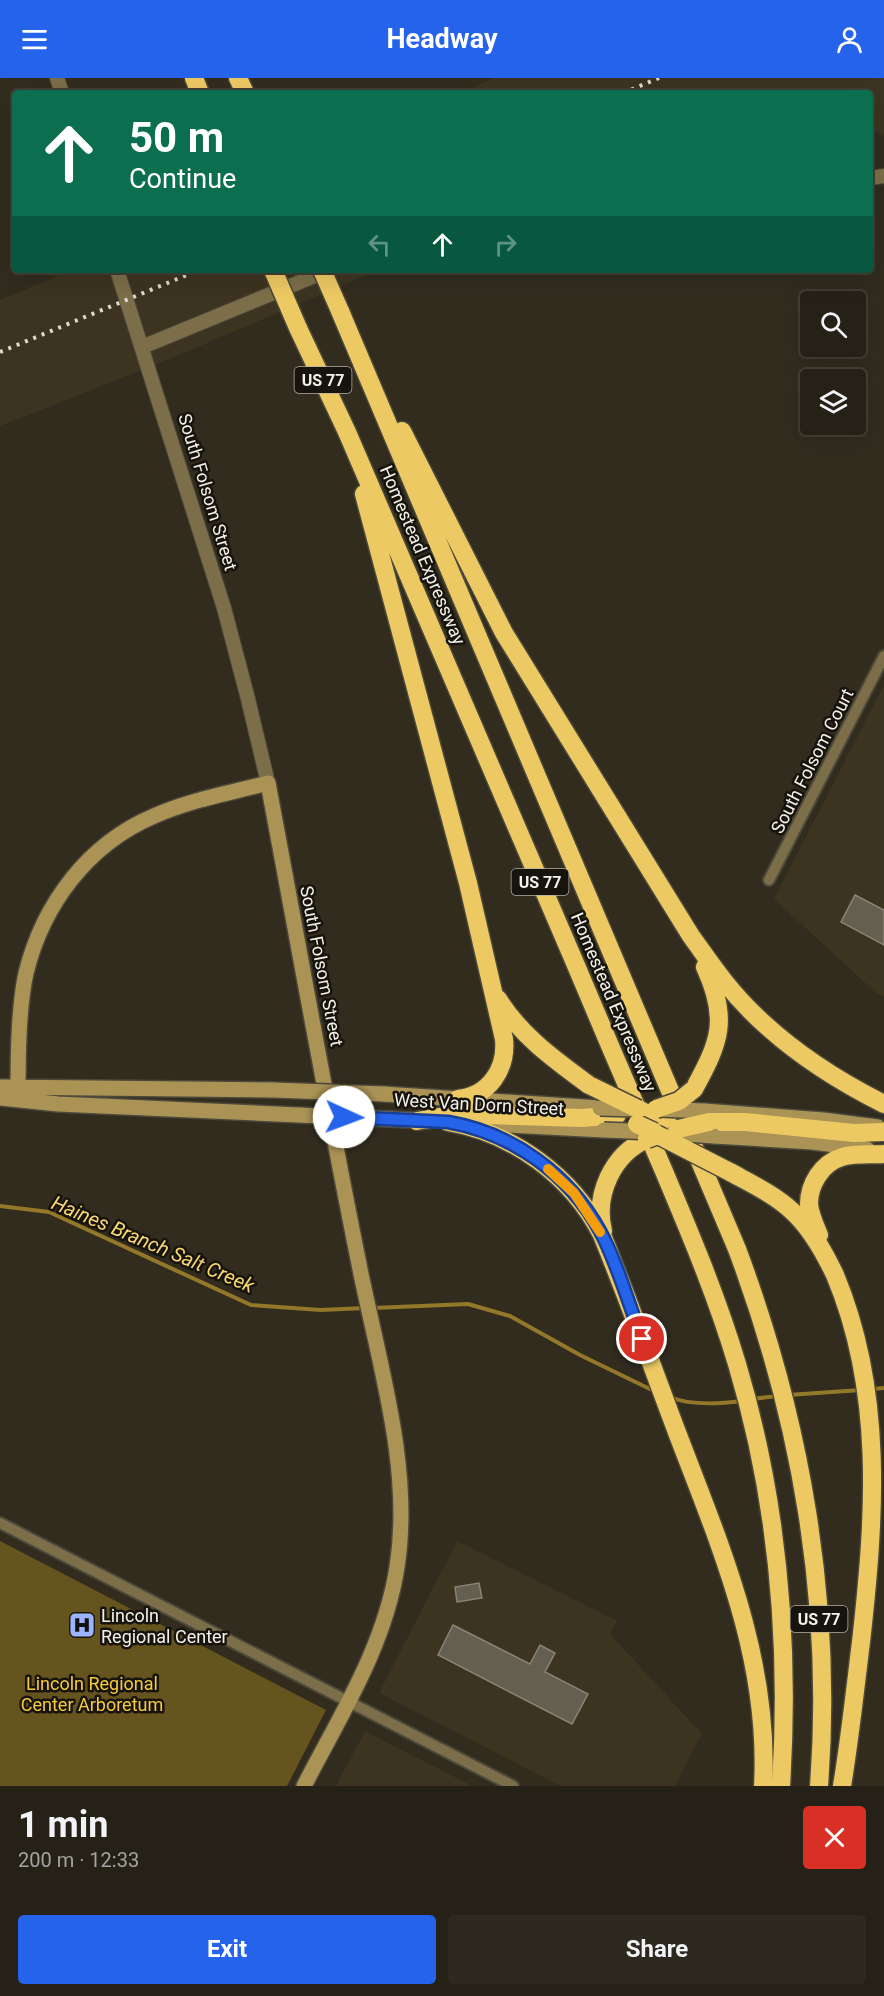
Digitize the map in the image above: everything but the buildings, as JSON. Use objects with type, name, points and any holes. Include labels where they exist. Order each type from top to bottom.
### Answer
[{"type":"highway","name":"Homestead Expressway","points":[[274,273],[347,432],[705,1268],[728,1335],[750,1411],[775,1547],[782,1615],[785,1680],[782,1786]]},
{"type":"highway","name":"Homestead Expressway","points":[[323,273],[737,1249],[771,1345],[798,1454],[815,1566],[822,1701],[819,1786]]},
{"type":"highway","points":[[340,310],[504,633],[691,936],[724,982],[771,1030],[827,1072],[884,1104]]},
{"type":"highway","points":[[347,432],[468,883],[504,1039],[501,1068],[487,1087],[477,1094],[458,1099]]},
{"type":"highway","points":[[417,1120],[456,1114],[617,1115],[679,1101],[694,1089],[713,1055],[719,1033],[717,999],[691,936]]},
{"type":"highway","points":[[490,980],[499,1001],[538,1047],[589,1085],[646,1110],[668,1133]]},
{"type":"highway","points":[[617,1115],[668,1133],[791,1210],[816,1240],[833,1270]]},
{"type":"highway","points":[[448,1122],[482,1131],[513,1145],[539,1161],[574,1193],[599,1230],[734,1584],[752,1656],[762,1716],[763,1786]]},
{"type":"highway","points":[[609,1252],[600,1212],[608,1179],[618,1161],[640,1142],[709,1123],[745,1122],[854,1133],[884,1130]]},
{"type":"highway","points":[[842,1786],[869,1567],[876,1474],[863,1361],[847,1303],[812,1218],[809,1205],[814,1180],[822,1170],[842,1157],[884,1153]]},
{"type":"main road","points":[[18,1094],[22,1000],[26,975],[44,922],[69,882],[105,845],[153,816],[177,807],[268,783]]},
{"type":"main road","name":"South Folsom Street","points":[[268,783],[358,1260],[399,1461],[402,1499],[397,1567],[387,1612],[368,1663],[304,1786]]},
{"type":"main road","name":"West Van Dorn Street","points":[[0,1087],[58,1104],[448,1122],[599,1116],[646,1110],[812,1142],[884,1153]]},
{"type":"main road","name":"West Van Dorn Street","points":[[0,1098],[18,1094],[273,1090],[384,1094],[458,1099],[599,1116],[668,1133]]},
{"type":"street","name":"South Folsom Street","points":[[118,273],[224,608],[268,783]]},
{"type":"street","points":[[142,347],[322,273]]},
{"type":"street","name":"South Folsom Court","points":[[769,880],[884,656]]},
{"type":"street","points":[[0,1523],[513,1786]]},
{"type":"shaded area","points":[[495,78],[884,78],[884,136],[873,130],[873,90],[466,90]]},
{"type":"shaded area","points":[[65,273],[372,273],[162,362],[0,426],[0,300]]},
{"type":"shaded area","points":[[884,685],[884,997],[875,992],[774,899]]},
{"type":"shaded area","points":[[457,1541],[617,1621],[610,1634],[702,1734],[675,1786],[561,1786],[379,1693]]},
{"type":"shaded area","points":[[365,1731],[472,1786],[336,1786]]},
{"type":"green space","name":"Lincoln Regional Center Arboretum","points":[[0,1541],[326,1710],[287,1786],[0,1786]]},
{"type":"waterway","name":"Haines Branch Salt Creek","points":[[0,1206],[49,1212],[251,1305],[321,1310],[365,1308]]},
{"type":"waterway","name":"Haines Branch Salt Creek","points":[[373,1308],[468,1304],[510,1316],[580,1355],[654,1391]]},
{"type":"waterway","name":"Haines Branch Salt Creek","points":[[872,1389],[884,1388]]},
{"type":"waterway","name":"Haines Branch Salt Creek","points":[[788,1395],[861,1390]]},
{"type":"waterway","name":"Haines Branch Salt Creek","points":[[752,1399],[778,1396]]},
{"type":"waterway","name":"Haines Branch Salt Creek","points":[[670,1397],[696,1403],[742,1401]]},
{"type":"railway","points":[[630,90],[659,78]]},
{"type":"railway","points":[[0,352],[192,273]]},
{"type":"slow traffic","points":[[548,1169],[574,1193],[600,1232]]},
{"type":"place","name":"Lincoln Regional Center","points":[[82,1625]]},
{"type":"route","points":[[344,1117],[448,1122],[464,1125],[513,1145],[539,1161],[574,1193],[590,1214],[609,1252],[642,1339]]}]
